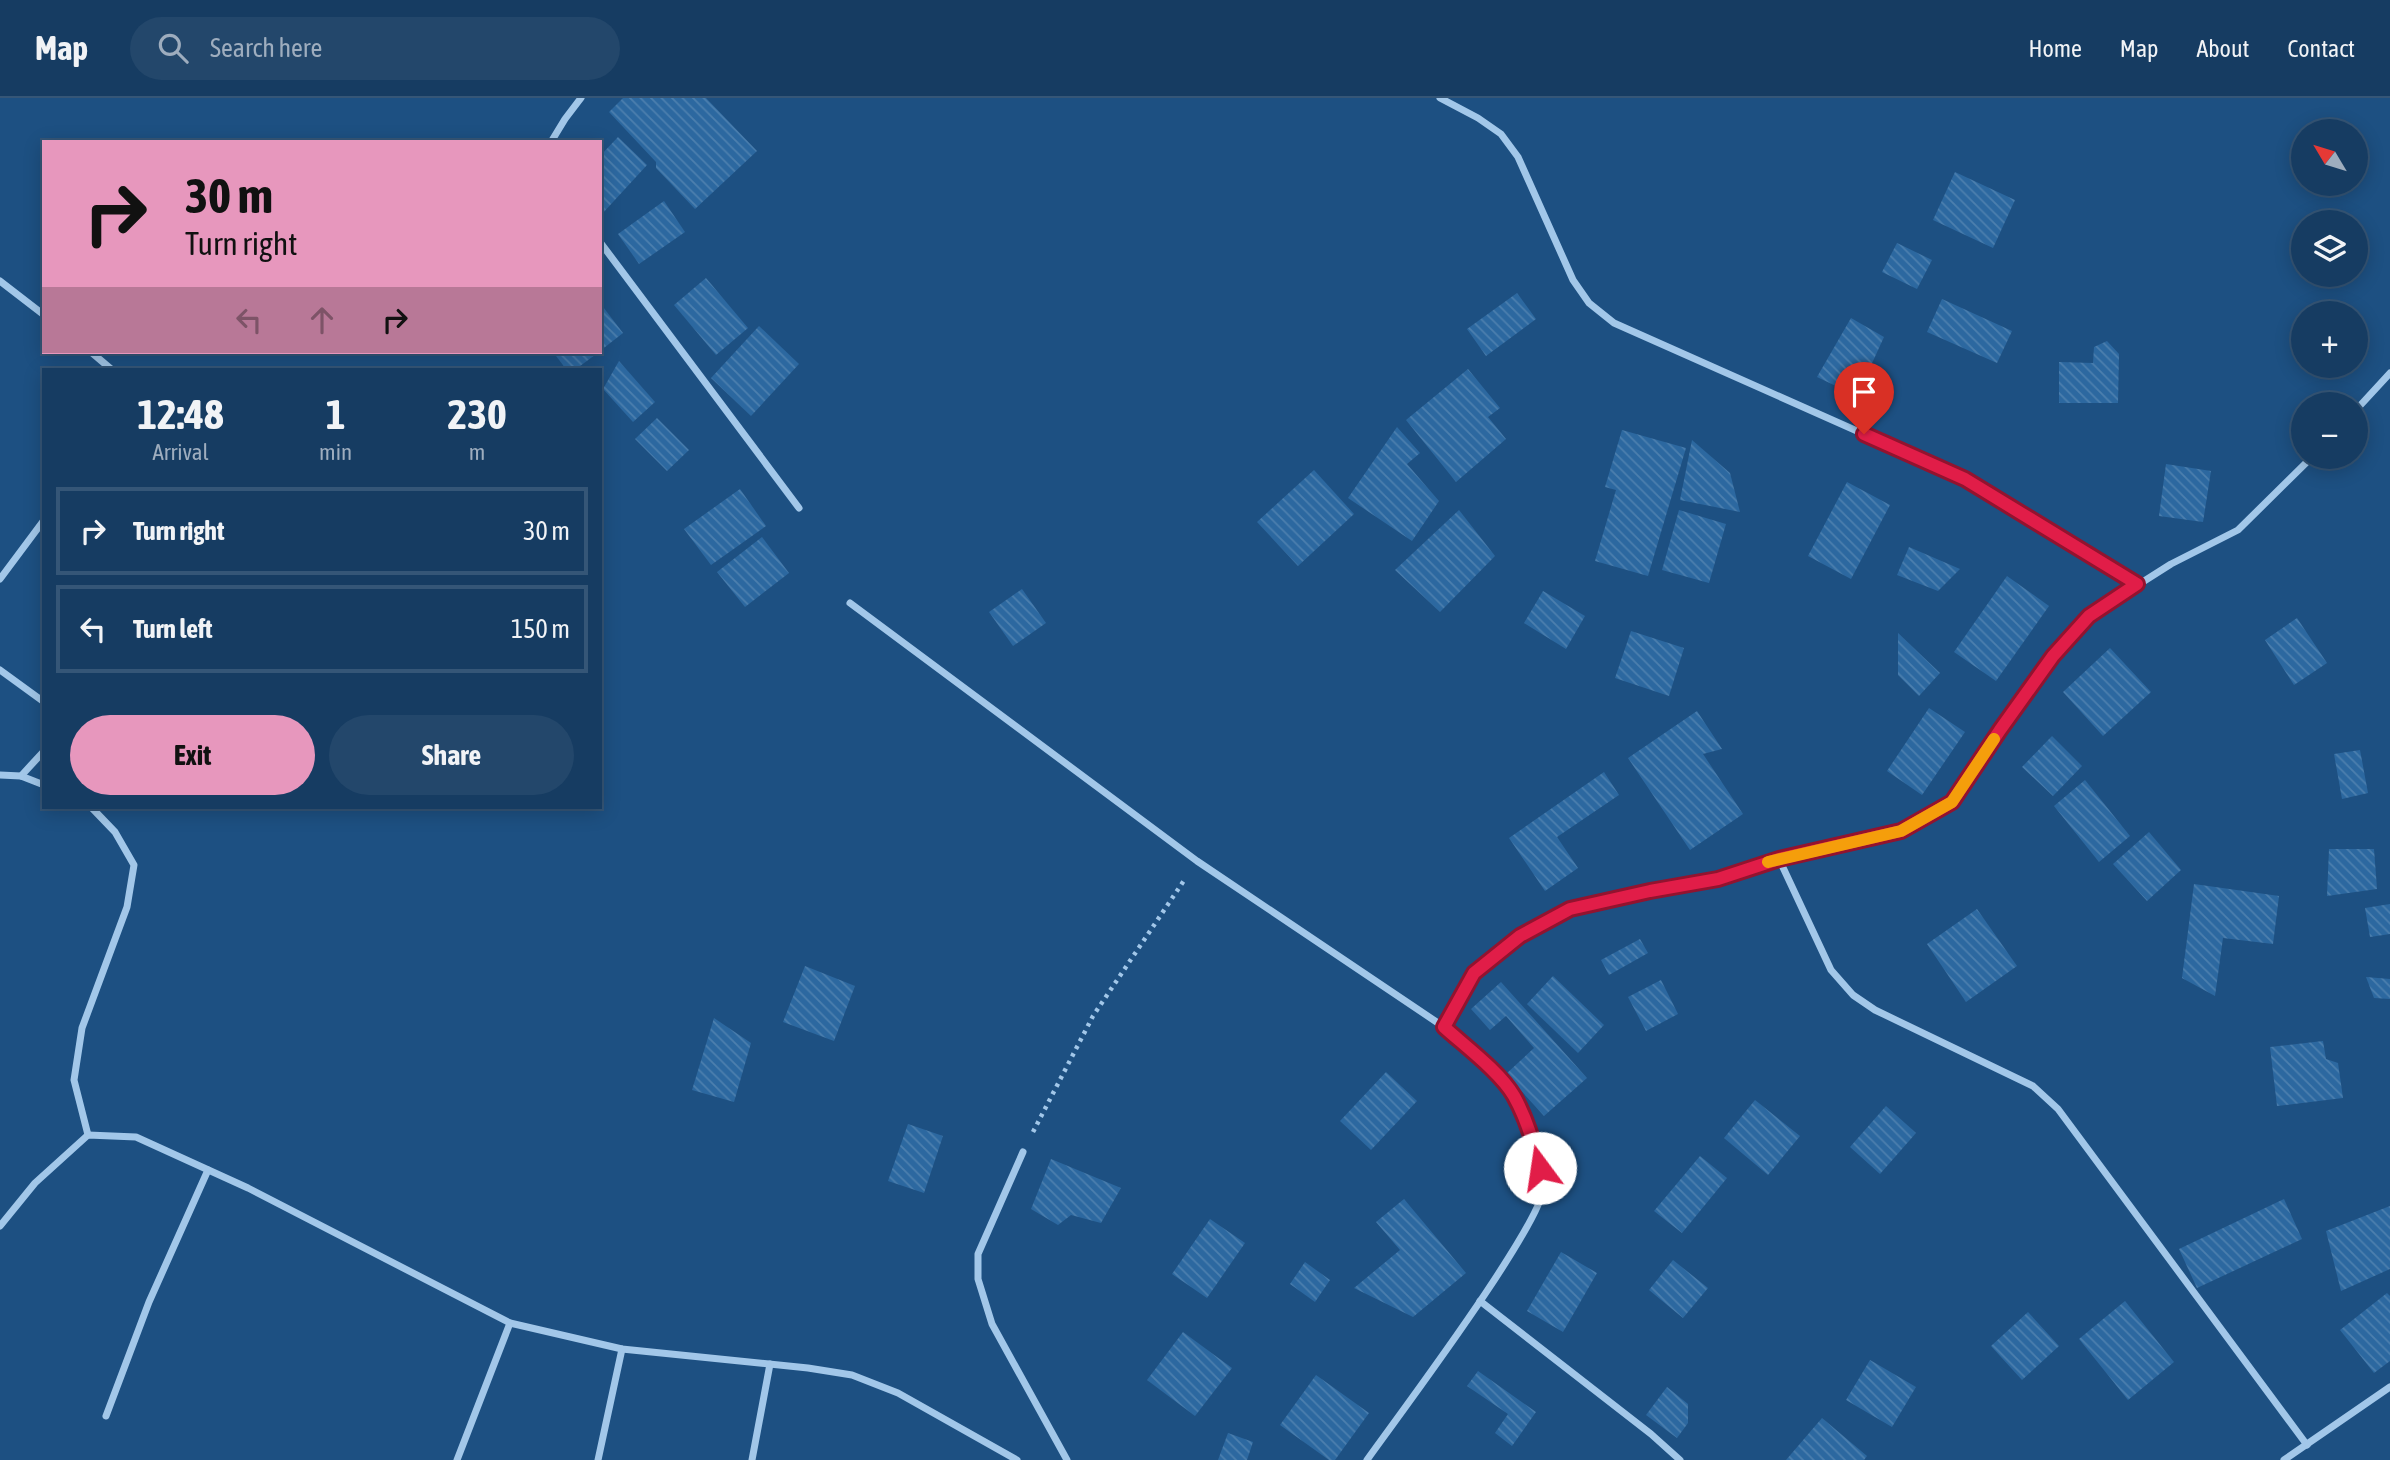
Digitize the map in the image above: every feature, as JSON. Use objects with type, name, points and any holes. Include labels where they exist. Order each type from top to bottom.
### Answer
[{"type":"street","points":[[552,140],[581,98]]},
{"type":"street","points":[[1440,98],[1501,134],[1518,157],[1573,280],[1589,303],[1614,323],[1965,479],[2137,584]]},
{"type":"street","points":[[602,245],[799,508]]},
{"type":"street","points":[[0,281],[42,313]]},
{"type":"street","points":[[93,354],[110,368]]},
{"type":"street","points":[[2368,397],[2390,373]]},
{"type":"street","points":[[1444,1027],[1474,973],[1520,936],[1570,909],[1718,879],[1779,859],[1901,831],[1952,802],[2053,656],[2089,616],[2171,564],[2238,530],[2300,469]]},
{"type":"street","points":[[0,579],[42,523]]},
{"type":"street","points":[[850,603],[1197,861],[1444,1027],[1480,1059],[1513,1094],[1531,1132],[1544,1186],[1524,1234],[1367,1460]]},
{"type":"street","points":[[0,670],[42,701]]},
{"type":"street","points":[[21,776],[42,753]]},
{"type":"street","points":[[0,775],[21,776],[42,784]]},
{"type":"street","points":[[89,1135],[74,1080],[82,1028],[127,907],[134,865],[115,832],[93,809]]},
{"type":"street","points":[[1779,859],[1832,970],[1853,995],[1875,1010],[2033,1086],[2059,1110],[2306,1445]]},
{"type":"street","points":[[0,1226],[35,1183],[89,1135],[136,1137],[248,1188],[510,1323],[622,1349],[770,1363],[852,1375],[898,1393],[1017,1460]]},
{"type":"street","points":[[1023,1152],[978,1254],[978,1279],[992,1324],[1067,1460]]},
{"type":"street","points":[[106,1416],[149,1302],[208,1170]]},
{"type":"street","points":[[1480,1301],[1651,1434],[1680,1460]]},
{"type":"street","points":[[457,1460],[510,1323]]},
{"type":"street","points":[[598,1460],[622,1349]]},
{"type":"street","points":[[752,1460],[770,1363]]},
{"type":"street","points":[[2284,1460],[2390,1387]]},
{"type":"path","points":[[1023,1152],[1093,1016],[1197,861]]},
{"type":"building","points":[[623,98],[706,98],[757,151],[695,209],[609,112]]},
{"type":"building","points":[[618,137],[647,165],[602,214],[602,154]]},
{"type":"building","points":[[1955,172],[2015,200],[1993,248],[1933,220]]},
{"type":"building","points":[[664,201],[685,232],[639,264],[618,234]]},
{"type":"building","points":[[1897,243],[1932,260],[1917,289],[1882,272]]},
{"type":"building","points":[[706,278],[748,328],[716,355],[674,305]]},
{"type":"building","points":[[1517,293],[1536,319],[1486,356],[1467,329]]},
{"type":"building","points":[[1942,299],[2012,331],[1997,363],[1927,332]]},
{"type":"building","points":[[602,306],[623,333],[602,349]]},
{"type":"building","points":[[1851,318],[1884,337],[1857,396],[1817,377]]},
{"type":"building","points":[[759,326],[799,364],[751,416],[711,378]]},
{"type":"building","points":[[2107,341],[2119,354],[2118,403],[2059,403],[2059,362],[2093,363],[2094,347]]},
{"type":"building","points":[[555,354],[596,354],[577,368],[565,368]]},
{"type":"building","points":[[619,361],[655,402],[633,422],[603,389]]},
{"type":"building","points":[[1468,369],[1500,408],[1488,417],[1506,439],[1456,482],[1406,420]]},
{"type":"building","points":[[657,418],[689,450],[667,471],[635,439]]},
{"type":"building","points":[[1397,427],[1420,453],[1407,464],[1439,501],[1412,541],[1348,498]]},
{"type":"building","points":[[1622,430],[1686,448],[1648,576],[1595,561],[1616,490],[1605,487]]},
{"type":"building","points":[[1692,440],[1730,473],[1740,512],[1680,500]]},
{"type":"building","points":[[2166,464],[2211,471],[2203,522],[2159,516]]},
{"type":"building","points":[[1314,470],[1354,514],[1298,566],[1257,522]]},
{"type":"building","points":[[1847,482],[1890,505],[1851,579],[1808,556]]},
{"type":"building","points":[[740,489],[766,526],[711,565],[684,529]]},
{"type":"building","points":[[1459,510],[1495,556],[1440,612],[1395,570]]},
{"type":"building","points":[[1679,510],[1726,524],[1709,583],[1662,570]]},
{"type":"building","points":[[762,537],[789,573],[745,607],[717,572]]},
{"type":"building","points":[[1909,547],[1960,569],[1938,591],[1897,575]]},
{"type":"building","points":[[2007,576],[2049,606],[1996,681],[1954,652]]},
{"type":"building","points":[[1022,589],[1046,623],[1013,646],[989,612]]},
{"type":"building","points":[[1543,591],[1585,616],[1566,649],[1524,623]]},
{"type":"building","points":[[2297,618],[2327,663],[2294,685],[2265,640]]},
{"type":"building","points":[[1631,631],[1684,648],[1669,696],[1615,678]]},
{"type":"building","points":[[1898,633],[1940,673],[1919,696],[1898,675]]},
{"type":"building","points":[[2110,648],[2151,692],[2103,736],[2063,692]]},
{"type":"building","points":[[1929,708],[1965,732],[1922,795],[1887,771]]},
{"type":"building","points":[[1697,711],[1722,749],[1703,754],[1743,814],[1690,850],[1628,758]]},
{"type":"building","points":[[2052,736],[2082,766],[2053,796],[2022,767]]},
{"type":"building","points":[[2360,750],[2368,793],[2342,799],[2334,754]]},
{"type":"building","points":[[1604,772],[1619,795],[1557,837],[1578,868],[1545,891],[1509,838]]},
{"type":"building","points":[[2085,780],[2130,836],[2099,862],[2054,806]]},
{"type":"building","points":[[2149,832],[2181,870],[2147,901],[2113,864]]},
{"type":"building","points":[[2329,849],[2374,849],[2377,889],[2327,896]]},
{"type":"building","points":[[2194,884],[2279,896],[2273,944],[2223,938],[2215,996],[2182,978]]},
{"type":"building","points":[[2390,904],[2390,934],[2370,937],[2365,908]]},
{"type":"building","points":[[1977,909],[2017,966],[1966,1002],[1927,944]]},
{"type":"building","points":[[1640,939],[1648,953],[1609,975],[1601,960]]},
{"type":"building","points":[[805,966],[855,986],[834,1041],[783,1022]]},
{"type":"building","points":[[1553,976],[1604,1025],[1578,1053],[1527,1004]]},
{"type":"building","points":[[2366,977],[2390,979],[2390,999],[2374,998]]},
{"type":"building","points":[[1661,980],[1678,1014],[1646,1031],[1628,997]]},
{"type":"building","points":[[1501,982],[1587,1078],[1544,1116],[1506,1074],[1534,1048],[1506,1016],[1490,1030],[1471,1009]]},
{"type":"building","points":[[714,1018],[751,1043],[734,1102],[692,1090]]},
{"type":"building","points":[[2323,1041],[2326,1059],[2338,1063],[2343,1098],[2277,1106],[2270,1047]]},
{"type":"building","points":[[1386,1072],[1417,1101],[1371,1150],[1340,1121]]},
{"type":"building","points":[[1755,1100],[1800,1136],[1768,1175],[1724,1138]]},
{"type":"building","points":[[1886,1106],[1916,1133],[1880,1174],[1850,1147]]},
{"type":"building","points":[[908,1124],[943,1136],[924,1193],[888,1181]]},
{"type":"building","points":[[1700,1156],[1727,1178],[1682,1233],[1654,1211]]},
{"type":"building","points":[[1051,1159],[1121,1188],[1101,1223],[1071,1215],[1058,1225],[1031,1209]]},
{"type":"building","points":[[1404,1199],[1466,1273],[1413,1317],[1354,1288],[1400,1250],[1376,1222]]},
{"type":"building","points":[[2284,1199],[2302,1239],[2197,1288],[2179,1249]]},
{"type":"building","points":[[2390,1206],[2390,1269],[2341,1291],[2326,1231]]},
{"type":"building","points":[[1210,1219],[1245,1243],[1207,1298],[1172,1274]]},
{"type":"building","points":[[1561,1252],[1597,1273],[1563,1332],[1527,1311]]},
{"type":"building","points":[[1673,1260],[1708,1288],[1683,1318],[1649,1290]]},
{"type":"building","points":[[1305,1262],[1330,1280],[1315,1302],[1290,1284]]},
{"type":"building","points":[[2387,1293],[2390,1296],[2390,1361],[2374,1373],[2340,1330]]},
{"type":"building","points":[[2125,1301],[2174,1362],[2128,1400],[2079,1339]]},
{"type":"building","points":[[2028,1312],[2059,1346],[2022,1380],[1991,1346]]},
{"type":"building","points":[[1183,1332],[1232,1368],[1195,1416],[1147,1380]]},
{"type":"building","points":[[1870,1360],[1916,1387],[1892,1427],[1846,1400]]},
{"type":"building","points":[[1478,1371],[1536,1412],[1512,1446],[1495,1433],[1508,1414],[1467,1386]]},
{"type":"building","points":[[1316,1375],[1369,1413],[1335,1460],[1329,1460],[1280,1425]]},
{"type":"building","points":[[1667,1387],[1688,1404],[1688,1423],[1677,1438],[1646,1415]]},
{"type":"building","points":[[1822,1418],[1867,1456],[1864,1460],[1786,1460]]},
{"type":"building","points":[[1228,1433],[1253,1442],[1247,1460],[1218,1460]]},
{"type":"slow traffic","points":[[1768,862],[1901,831],[1952,802],[1994,739]]},
{"type":"route","points":[[1540,1168],[1531,1132],[1513,1094],[1480,1059],[1444,1027],[1474,973],[1520,936],[1570,909],[1718,879],[1779,859],[1901,831],[1952,802],[2053,656],[2089,616],[2137,584],[1965,479],[1864,434]]}]
